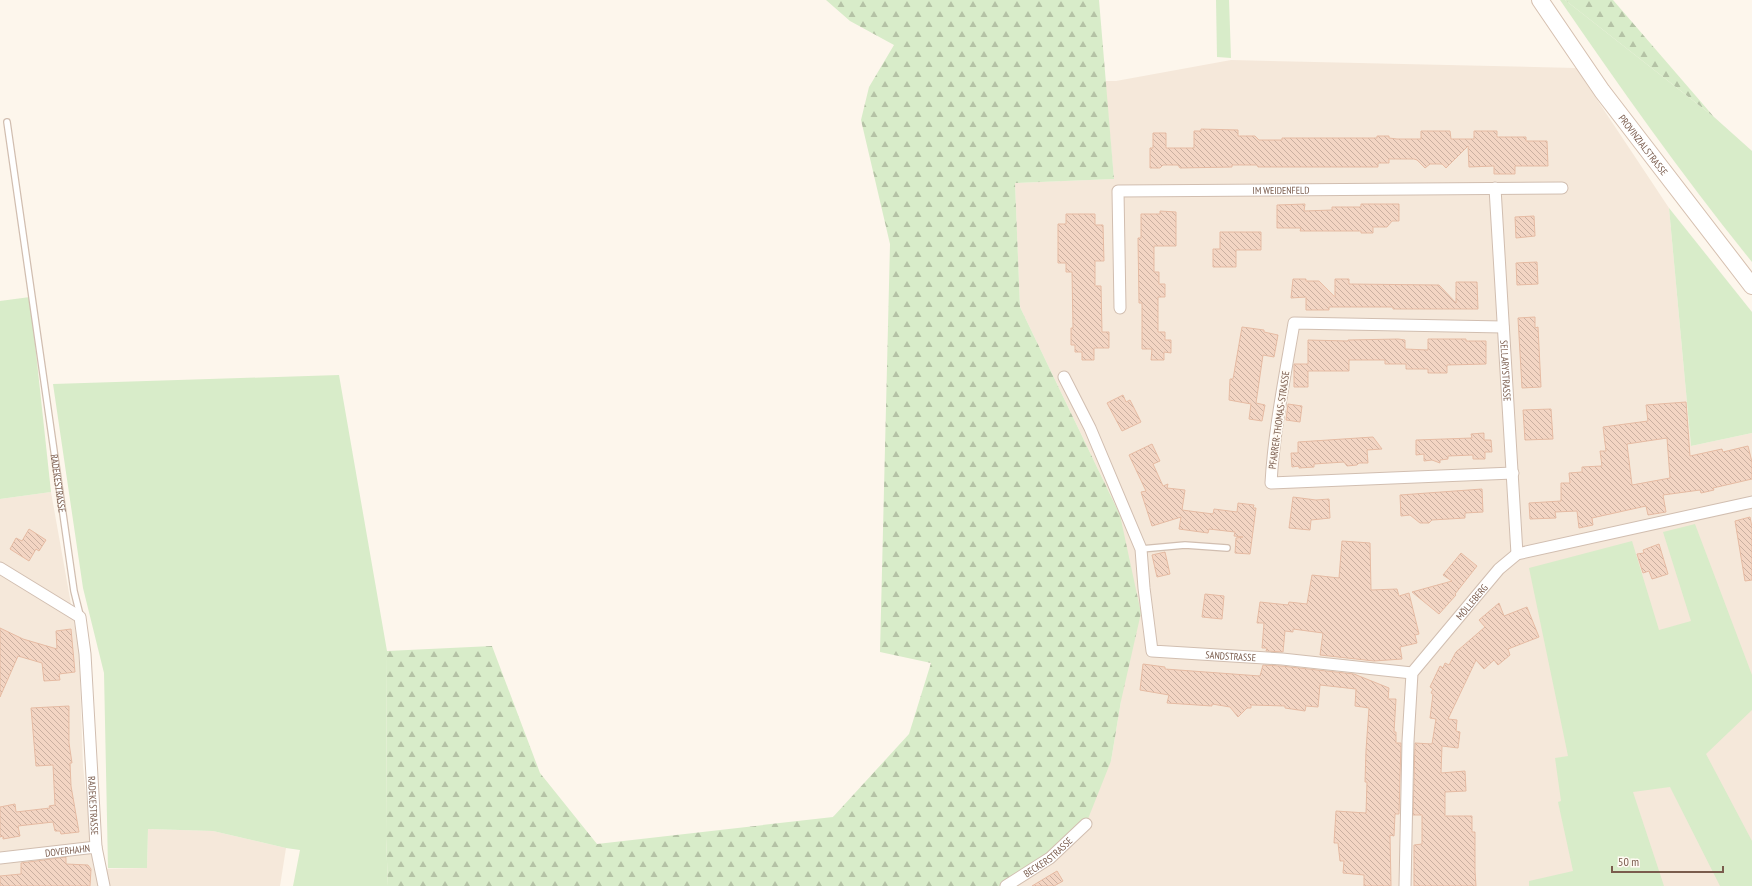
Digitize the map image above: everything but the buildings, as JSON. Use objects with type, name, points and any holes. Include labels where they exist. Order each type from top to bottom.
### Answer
[{"type":"main road","name":"PROVINZIALSTRASSE","points":[[1540,0],[1602,91],[1752,286]]},
{"type":"street","name":"SELLARYSTRASSE","points":[[1495,188],[1517,554]]},
{"type":"street","name":"IM WEIDENFELD","points":[[1120,308],[1118,191],[1562,188]]},
{"type":"street","name":"PFARRER-THOMAS-STRASSE","points":[[1503,327],[1294,323],[1272,467],[1271,483],[1513,472]]},
{"type":"street","name":"SANDSTRASSE","points":[[1064,377],[1090,428],[1141,549],[1152,651],[1282,659],[1412,673]]},
{"type":"street","name":"MÖLLEBERG","points":[[1412,673],[1499,569],[1517,554],[1752,502]]},
{"type":"street","points":[[0,568],[80,617]]},
{"type":"street","name":"RADEKESTRASSE","points":[[80,617],[85,654],[96,847]]},
{"type":"street","points":[[1405,886],[1408,741],[1412,673]]},
{"type":"street","name":"BECKERSTRASSE","points":[[1006,886],[1050,858],[1086,824]]},
{"type":"street","name":"DOVERHAHN","points":[[0,858],[96,847],[104,886]]},
{"type":"lane","name":"RADEKESTRASSE","points":[[7,122],[74,591],[80,617]]},
{"type":"lane","points":[[1141,549],[1185,545],[1227,548]]},
{"type":"shaded area","points":[[1231,60],[1576,68],[1669,208],[1691,446],[1752,433],[1752,886],[1006,886],[1111,761],[1121,701],[1120,515],[1020,307],[1015,183],[1114,179],[1105,81],[1116,81]]},
{"type":"shaded area","points":[[51,492],[79,649],[83,766],[94,869],[147,868],[148,829],[213,831],[286,848],[280,886],[0,886],[0,499]]},
{"type":"green space","points":[[826,0],[1099,0],[1114,179],[1015,183],[1020,307],[1120,515],[1141,613],[1121,701],[1111,761],[1086,824],[1006,886],[388,886],[386,837],[387,651],[492,646],[540,773],[597,844],[833,817],[909,734],[931,663],[880,652],[890,244],[861,120],[869,87],[894,45],[850,21]]},
{"type":"green space","points":[[1216,0],[1229,0],[1231,58],[1217,57]]},
{"type":"green space","points":[[1560,0],[1565,0],[1714,117],[1752,151],[1752,262],[1653,133]]},
{"type":"green space","points":[[1565,0],[1613,0],[1714,117]]},
{"type":"green space","points":[[1669,208],[1752,312],[1752,433],[1691,446]]},
{"type":"green space","points":[[30,297],[51,492],[0,499],[0,301]]},
{"type":"green space","points":[[339,375],[387,651],[386,837],[388,886],[293,886],[300,850],[213,831],[148,829],[147,868],[108,868],[104,673],[83,588],[53,384]]},
{"type":"green space","points":[[1695,524],[1752,675],[1752,710],[1706,754],[1752,841],[1752,886],[1720,886],[1670,787],[1633,792],[1664,886],[1529,886],[1529,881],[1573,871],[1558,802],[1561,801],[1555,758],[1568,756],[1529,568],[1632,541],[1659,630],[1691,621],[1663,532]]}]
